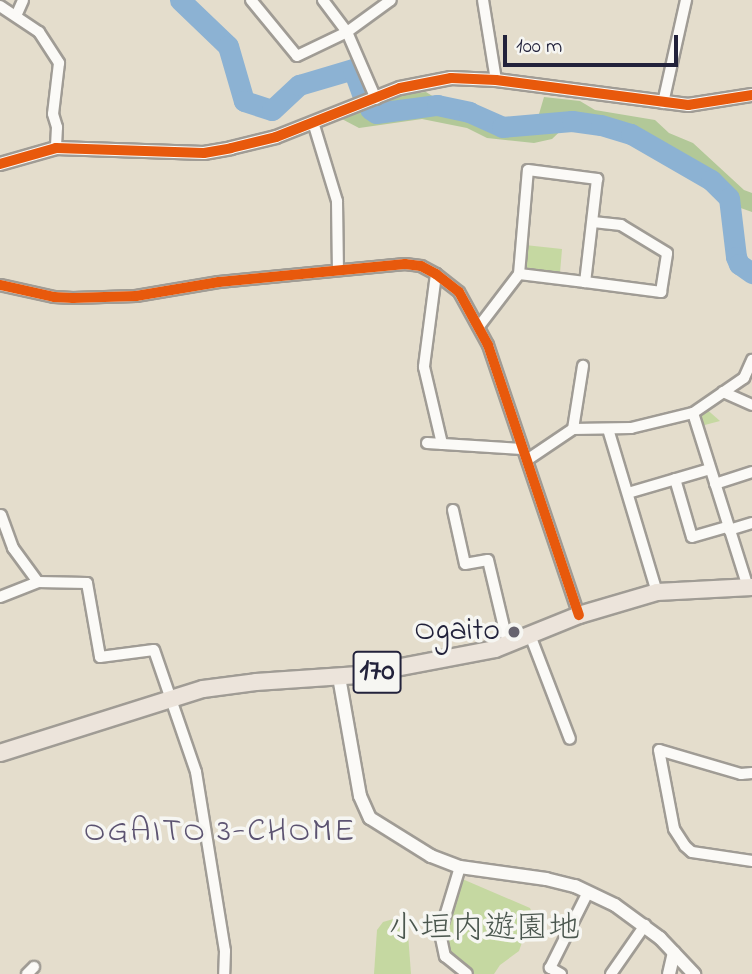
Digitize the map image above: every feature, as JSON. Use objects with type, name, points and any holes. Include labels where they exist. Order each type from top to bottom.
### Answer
[{"type":"highway","name":"170","points":[[0,753],[170,699],[226,685],[339,677],[508,644],[579,615],[657,592],[750,587]]},
{"type":"street","points":[[16,16],[23,0]]},
{"type":"street","points":[[251,0],[296,56],[347,32],[391,0]]},
{"type":"street","points":[[323,0],[347,32],[376,99]]},
{"type":"street","points":[[483,0],[496,80]]},
{"type":"street","points":[[663,103],[686,0]]},
{"type":"street","points":[[1,6],[39,32],[59,62],[53,114],[57,127],[56,148]]},
{"type":"street","points":[[0,164],[56,148],[204,153],[276,136],[427,81],[451,78],[496,80],[688,105],[752,95]]},
{"type":"street","points":[[313,122],[337,201],[338,270]]},
{"type":"street","points":[[480,324],[519,274],[528,170],[597,178],[585,282]]},
{"type":"street","points":[[519,274],[661,292],[667,253],[621,225],[593,222]]},
{"type":"street","points":[[0,285],[54,297],[136,296],[219,282],[405,264],[421,266],[436,274],[459,292],[480,324],[498,370],[579,615]]},
{"type":"street","points":[[436,274],[424,367],[442,444]]},
{"type":"street","points":[[527,460],[573,429],[631,428],[693,413],[744,378],[752,360]]},
{"type":"street","points":[[573,429],[583,366]]},
{"type":"street","points":[[723,392],[752,405]]},
{"type":"street","points":[[693,413],[750,587]]},
{"type":"street","points":[[608,429],[657,592]]},
{"type":"street","points":[[427,443],[523,449]]},
{"type":"street","points":[[628,493],[710,468]]},
{"type":"street","points":[[715,484],[752,472]]},
{"type":"street","points":[[675,479],[692,537],[752,523]]},
{"type":"street","points":[[453,510],[465,564],[488,560],[508,644]]},
{"type":"street","points":[[1,515],[13,548],[38,582]]},
{"type":"street","points":[[0,597],[38,582],[87,583],[100,657],[154,650],[196,772],[225,951],[224,974]]},
{"type":"street","points":[[530,635],[570,739]]},
{"type":"street","points":[[339,677],[364,808],[384,829],[431,856],[460,867],[546,879],[588,892],[645,926],[694,974]]},
{"type":"street","points":[[752,773],[741,774],[659,750],[674,830],[685,846],[692,852],[752,861]]},
{"type":"street","points":[[460,867],[440,933],[445,956],[467,974]]},
{"type":"street","points":[[561,974],[550,968],[588,892]]},
{"type":"street","points":[[611,974],[645,926]]},
{"type":"street","points":[[669,974],[674,953]]},
{"type":"street","points":[[27,974],[34,967],[36,974]]},
{"type":"green space","points":[[426,92],[434,97],[457,100],[508,123],[513,119],[539,114],[544,97],[580,101],[595,110],[655,120],[669,133],[693,143],[744,190],[752,193],[752,212],[735,206],[730,194],[697,167],[640,134],[599,122],[573,119],[552,139],[534,143],[487,138],[467,128],[422,119],[359,128],[340,118],[396,95]]},
{"type":"green space","points":[[525,245],[562,249],[560,273],[528,269],[524,262]]},
{"type":"green space","points":[[703,406],[720,421],[697,427],[693,413]]},
{"type":"green space","name":"小垣内遊園地","points":[[460,878],[530,908],[532,913],[519,951],[500,965],[494,974],[473,974],[447,952],[443,935]]},
{"type":"green space","points":[[397,918],[403,922],[408,934],[411,974],[374,974],[377,930],[383,922]]},
{"type":"waterway","points":[[180,0],[228,46],[244,101],[272,110],[299,85],[353,69],[363,97]]},
{"type":"waterway","points":[[370,109],[376,113],[437,105],[469,112],[502,127],[572,121],[601,125],[631,134],[711,180],[729,198],[736,257],[739,264],[752,273]]},
{"type":"cycle path","points":[[0,164],[56,148],[204,153],[231,148],[276,137],[400,88],[451,78],[496,80],[688,105],[752,95]]},
{"type":"cycle path","points":[[0,285],[54,297],[73,298],[136,296],[219,282],[405,264],[421,266],[436,274],[459,292],[488,345],[579,615]]},
{"type":"place","name":"Ogaito","points":[[514,632]]},
{"type":"district","name":"OGAITO 3-CHOME","points":[[220,833]]}]
